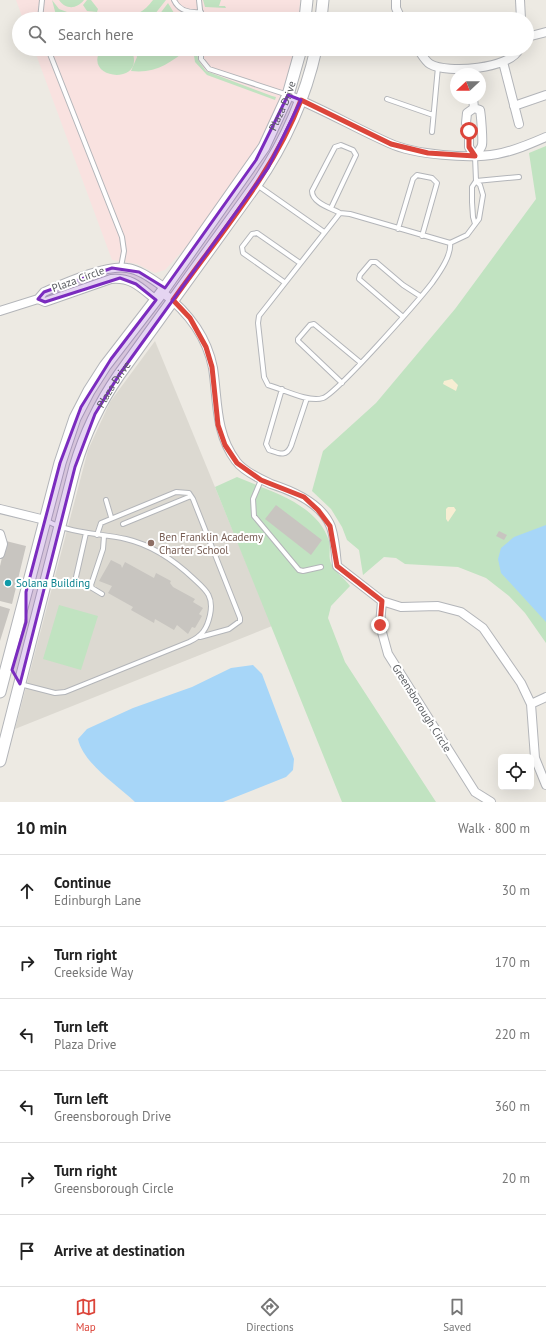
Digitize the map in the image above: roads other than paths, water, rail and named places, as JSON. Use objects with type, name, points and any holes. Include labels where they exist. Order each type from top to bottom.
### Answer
[{"type":"street","points":[[306,12],[307,0]]},
{"type":"street","points":[[322,12],[323,0]]},
{"type":"street","points":[[396,0],[398,12]]},
{"type":"street","points":[[520,0],[521,12]]},
{"type":"street","points":[[534,35],[546,32]]},
{"type":"street","name":"Plaza Drive","points":[[0,692],[65,443],[81,407],[105,366],[161,294],[256,160],[276,124],[288,95],[299,56]]},
{"type":"street","name":"Plaza Drive","points":[[0,761],[81,448],[95,414],[119,375],[256,185],[282,143],[301,100],[314,56]]},
{"type":"street","points":[[423,56],[428,64],[450,68]]},
{"type":"street","points":[[483,68],[503,62],[514,56]]},
{"type":"street","points":[[503,62],[519,124]]},
{"type":"street","points":[[288,95],[391,144],[428,153],[475,156],[498,154],[546,138]]},
{"type":"street","points":[[514,106],[546,95]]},
{"type":"street","points":[[474,104],[474,108]]},
{"type":"street","points":[[474,108],[480,110],[482,116],[480,124],[482,146],[475,156]]},
{"type":"street","points":[[474,108],[467,113],[466,123],[469,131],[469,147],[475,156]]},
{"type":"street","name":"Plaza Circle","points":[[0,311],[38,299],[44,292],[112,268],[121,268],[139,272],[161,294]]},
{"type":"street","name":"Plaza Circle","points":[[38,299],[45,302],[111,279],[120,278],[161,294]]},
{"type":"street","points":[[161,294],[173,300],[190,318],[206,347],[212,367],[218,425],[225,445],[237,463],[261,480],[304,497],[318,510],[330,526],[337,566],[382,601],[401,607],[438,606],[461,612],[483,628],[521,683],[531,704],[534,758],[546,785]]},
{"type":"street","points":[[0,509],[46,520]]},
{"type":"street","points":[[0,534],[3,544],[0,554]]},
{"type":"street","points":[[20,684],[12,675],[12,670],[26,622],[26,592]]},
{"type":"street","name":"Greensborough Circle","points":[[382,601],[380,625],[388,654],[475,792],[491,802]]},
{"type":"street","points":[[2,680],[8,696],[1,730],[4,746]]},
{"type":"street","points":[[531,704],[546,697]]},
{"type":"lane","points":[[41,12],[42,0]]},
{"type":"lane","points":[[174,0],[176,5],[184,11],[201,12],[199,0]]},
{"type":"lane","points":[[51,56],[122,237],[124,251],[121,268]]},
{"type":"lane","points":[[201,56],[201,59],[209,69],[288,95]]},
{"type":"lane","points":[[432,132],[438,67]]},
{"type":"lane","points":[[387,99],[433,115]]},
{"type":"lane","points":[[331,208],[356,155],[353,150],[341,145],[335,147],[312,191],[315,200],[340,213],[350,214],[450,243],[467,236],[479,219],[482,204],[482,190],[476,181],[475,156]]},
{"type":"lane","points":[[398,229],[413,179],[417,175],[432,178],[437,183],[422,236]]},
{"type":"lane","points":[[476,181],[519,177]]},
{"type":"lane","points":[[475,224],[473,217],[472,187],[476,181]]},
{"type":"lane","points":[[256,185],[324,232]]},
{"type":"lane","points":[[472,204],[482,204]]},
{"type":"lane","points":[[340,213],[262,311],[258,323],[264,377],[268,385],[307,398],[323,398],[334,391],[361,363],[432,283],[450,253],[450,243]]},
{"type":"lane","points":[[284,282],[243,253],[242,247],[252,234],[257,232],[300,263]]},
{"type":"lane","points":[[402,316],[359,279],[360,274],[371,262],[376,262],[403,285],[420,296]]},
{"type":"lane","points":[[342,383],[298,341],[310,325],[314,324],[361,363]]},
{"type":"lane","points":[[282,389],[266,444],[269,450],[282,454],[287,453],[291,446],[307,398]]},
{"type":"lane","points":[[261,480],[253,499],[254,516],[299,570],[303,571],[321,567]]},
{"type":"lane","points":[[20,684],[55,693],[65,692],[199,637],[234,627],[240,621],[191,496],[186,491],[176,492],[111,517],[101,523],[97,535]]},
{"type":"lane","points":[[123,524],[191,496]]},
{"type":"lane","points":[[106,500],[111,517]]},
{"type":"lane","points":[[46,520],[60,528],[97,535],[125,538],[156,550],[180,566],[206,589],[212,604],[208,622],[204,632],[199,637]]},
{"type":"lane","points":[[76,577],[86,533]]},
{"type":"lane","points":[[102,594],[92,588],[91,585],[103,549],[105,536]]},
{"type":"water","points":[[546,525],[546,622],[501,573],[498,559],[501,548],[514,537]]},
{"type":"water","points":[[253,665],[262,674],[294,759],[293,770],[286,777],[223,802],[135,802],[93,765],[81,748],[78,739],[87,729],[133,708],[192,687],[231,668]]},
{"type":"place","name":"Ben Franklin Academy Charter School","points":[[151,543]]},
{"type":"place","name":"Solana Building","points":[[8,583]]}]
